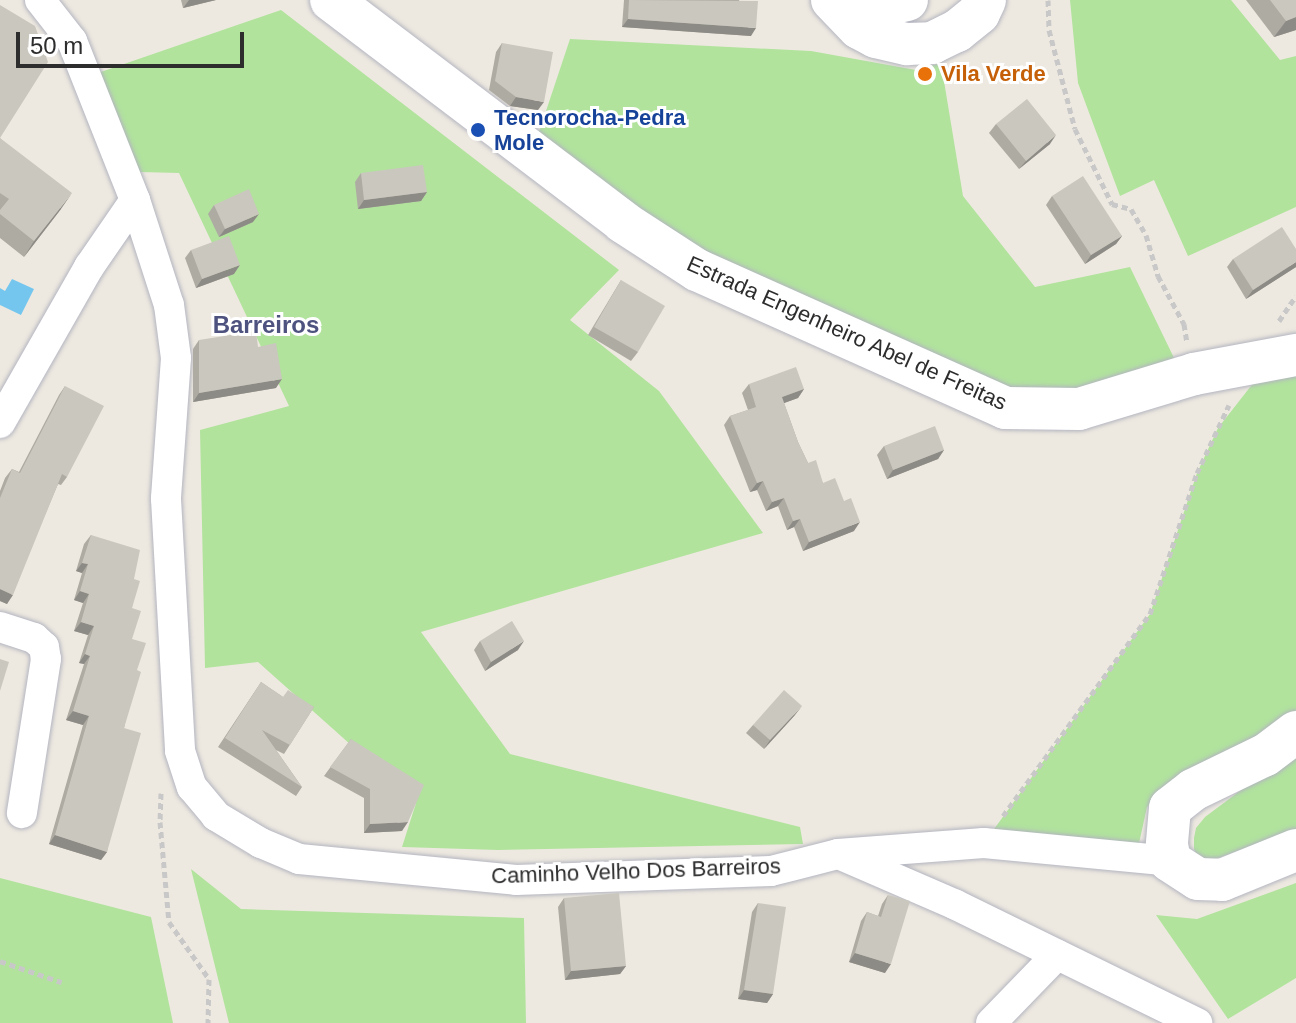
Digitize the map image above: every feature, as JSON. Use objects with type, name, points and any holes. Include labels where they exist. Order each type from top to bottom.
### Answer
[{"type":"main road","name":"Estrada Engenheiro Abel de Freitas","points":[[331,0],[623,222],[697,270],[1005,408],[1079,409],[1194,374],[1296,355]]},
{"type":"main road","points":[[836,4],[867,9],[907,0]]},
{"type":"main road","points":[[836,4],[849,21],[876,37],[907,44],[932,43],[957,31],[979,13],[985,0]]},
{"type":"main road","points":[[1296,732],[1265,755],[1193,790],[1170,808],[1167,845],[1170,861],[1198,879],[1222,880],[1296,850]]},
{"type":"street","name":"Caminho Velho Dos Barreiros","points":[[40,0],[72,41],[135,200],[169,305],[176,358],[166,499],[180,751],[192,787],[216,816],[261,843],[299,859],[340,866],[516,880],[771,871],[838,854],[984,843],[1170,861]]},
{"type":"street","points":[[0,423],[89,267],[135,200]]},
{"type":"street","points":[[0,627],[34,638],[44,647],[46,659],[22,813]]},
{"type":"street","points":[[838,854],[954,904],[1197,1023]]},
{"type":"street","points":[[997,1020],[1057,955]]},
{"type":"path","points":[[1048,0],[1049,30],[1075,129],[1112,204],[1131,209],[1146,235],[1158,276],[1184,324],[1194,374]]},
{"type":"path","points":[[984,843],[1150,614],[1197,473],[1248,364]]},
{"type":"path","points":[[180,751],[162,784],[160,822],[169,922],[209,979],[208,1023]]},
{"type":"path","points":[[0,961],[61,982]]},
{"type":"green space","points":[[1070,0],[1231,0],[1280,60],[1296,56],[1296,207],[1188,256],[1154,180],[1120,196],[1078,83]]},
{"type":"green space","points":[[281,10],[619,270],[570,320],[659,391],[763,533],[421,632],[510,754],[800,827],[803,844],[498,850],[402,847],[416,803],[258,662],[205,668],[200,430],[289,406],[179,173],[140,172],[95,74]]},
{"type":"green space","points":[[570,39],[811,51],[916,70],[941,63],[963,196],[1035,287],[1130,267],[1175,360],[1042,399],[876,338],[623,216],[537,138]]},
{"type":"green space","points":[[1296,374],[1296,710],[1282,723],[1172,783],[1147,807],[1136,857],[984,843],[1150,614],[1197,473],[1218,428],[1258,377]]},
{"type":"green space","points":[[1296,749],[1296,829],[1213,860],[1198,858],[1194,838],[1196,828],[1205,817]]},
{"type":"green space","points":[[191,869],[241,909],[524,918],[526,1023],[229,1023]]},
{"type":"green space","points":[[0,878],[151,917],[173,1023],[0,1023]]},
{"type":"green space","points":[[1296,883],[1296,978],[1228,1019],[1156,915],[1197,919]]},
{"type":"water","points":[[12,279],[34,289],[21,315],[0,305],[0,288],[5,291]]},
{"type":"building","points":[[629,0],[758,1],[756,28],[628,19]]},
{"type":"building","points":[[1270,0],[1296,0],[1296,17],[1286,21]]},
{"type":"building","points":[[0,5],[35,26],[48,62],[0,138]]},
{"type":"building","points":[[502,43],[553,52],[544,102],[516,97],[495,81]]},
{"type":"building","points":[[1027,99],[1056,135],[1026,161],[996,124]]},
{"type":"building","points":[[0,138],[72,193],[34,241],[0,214],[9,199],[0,193]]},
{"type":"building","points":[[423,165],[427,192],[364,200],[361,173]]},
{"type":"building","points":[[1083,176],[1122,236],[1091,255],[1052,196]]},
{"type":"building","points":[[249,189],[259,214],[225,229],[214,205]]},
{"type":"building","points":[[1282,227],[1296,249],[1296,262],[1253,290],[1233,259]]},
{"type":"building","points":[[229,236],[240,265],[202,279],[191,250]]},
{"type":"building","points":[[621,280],[665,306],[638,352],[594,327]]},
{"type":"building","points":[[256,331],[258,347],[276,343],[282,379],[199,393],[199,340]]},
{"type":"building","points":[[796,367],[804,389],[782,397],[798,442],[808,463],[816,460],[823,483],[835,478],[844,501],[851,498],[860,522],[809,542],[800,519],[793,521],[784,498],[772,502],[763,481],[757,483],[730,416],[756,407],[749,384]]},
{"type":"building","points":[[65,386],[104,406],[67,477],[62,474],[13,595],[0,589],[0,498],[12,469],[20,473]]},
{"type":"building","points":[[935,426],[944,450],[893,470],[884,446]]},
{"type":"building","points":[[91,535],[140,550],[134,579],[140,581],[132,608],[141,611],[132,639],[146,643],[137,670],[141,672],[124,728],[141,733],[107,852],[55,835],[89,716],[73,711],[90,656],[85,654],[94,626],[81,622],[89,594],[80,591],[88,564],[82,563]]},
{"type":"building","points":[[512,621],[524,641],[491,662],[480,641]]},
{"type":"building","points":[[0,659],[9,662],[0,691]]},
{"type":"building","points":[[261,682],[283,697],[288,690],[314,707],[290,745],[262,730],[302,787],[225,738]]},
{"type":"building","points":[[784,690],[802,706],[770,740],[753,725]]},
{"type":"building","points":[[351,739],[424,785],[408,822],[370,824],[370,789],[330,767]]},
{"type":"building","points":[[619,893],[626,966],[571,971],[564,898]]},
{"type":"building","points":[[888,895],[910,901],[891,964],[855,953],[867,912],[881,917]]},
{"type":"building","points":[[758,903],[786,907],[773,994],[744,990]]},
{"type":"place","name":"Vila Verde","points":[[925,74]]},
{"type":"place","name":"Tecnorocha-Pedra Mole","points":[[478,130]]},
{"type":"district","name":"Barreiros","points":[[266,325]]}]
